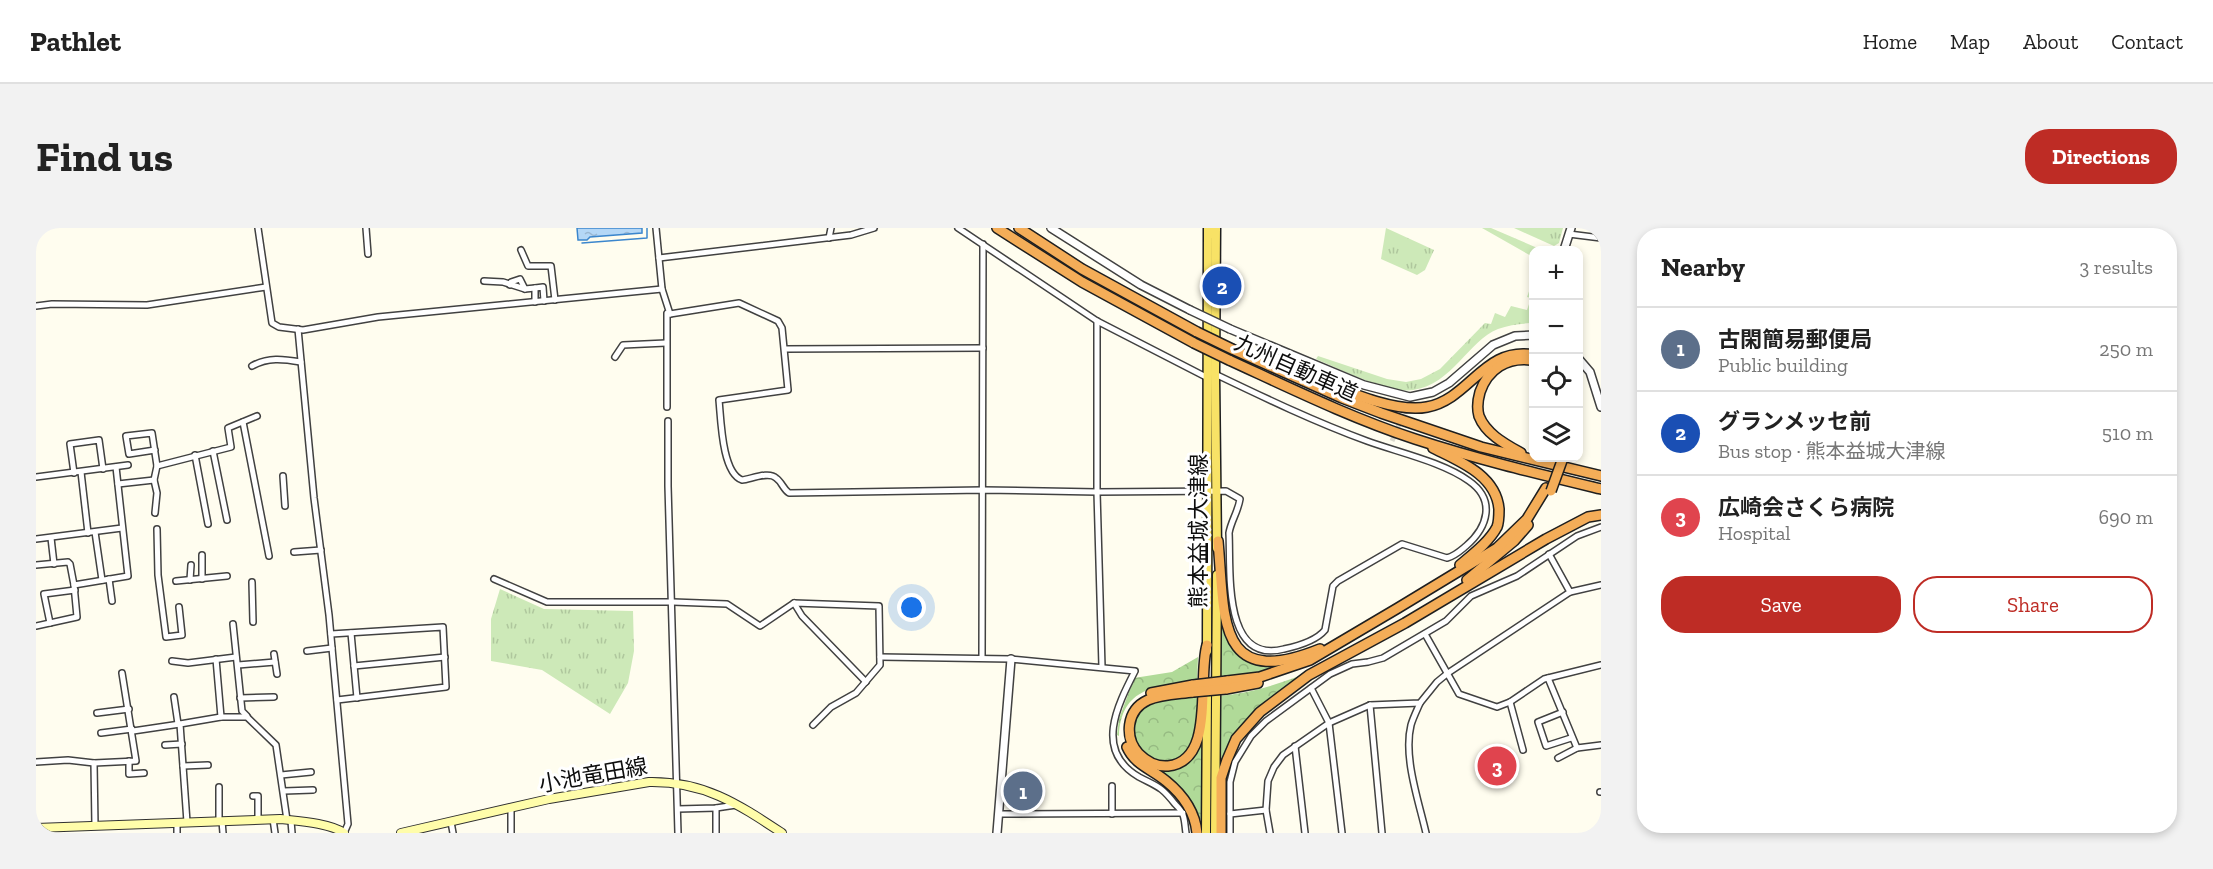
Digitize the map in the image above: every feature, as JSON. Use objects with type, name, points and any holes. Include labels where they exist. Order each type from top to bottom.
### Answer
[{"type":"highway","name":"九州自動車道","points":[[998,228],[1082,282],[1194,343],[1325,405],[1414,438],[1601,489]]},
{"type":"highway","name":"九州自動車道","points":[[1019,228],[1082,269],[1232,349],[1381,413],[1481,447],[1529,457]]},
{"type":"highway","points":[[1232,349],[1381,402],[1407,408],[1426,407],[1447,399],[1499,358],[1516,353],[1529,355]]},
{"type":"highway","points":[[1529,361],[1516,360],[1497,366],[1485,380],[1478,404],[1479,415],[1494,437],[1529,456]]},
{"type":"highway","points":[[1414,438],[1479,473],[1490,485],[1498,500],[1497,526],[1489,538],[1440,582]]},
{"type":"highway","name":"九州自動車道","points":[[1547,462],[1601,476]]},
{"type":"highway","points":[[1227,685],[1281,671],[1310,660],[1497,548],[1527,519],[1548,490],[1556,462]]},
{"type":"highway","points":[[1449,595],[1514,541],[1531,522],[1561,462]]},
{"type":"highway","points":[[1221,833],[1221,778],[1227,760],[1241,733],[1260,712],[1310,675],[1513,560],[1556,533],[1588,517],[1601,515]]},
{"type":"highway","points":[[1218,542],[1224,607],[1230,637],[1239,650],[1248,657],[1259,662],[1287,660],[1350,637]]},
{"type":"highway","points":[[1207,645],[1203,659],[1201,733],[1193,750],[1178,764],[1169,766],[1151,763],[1142,757],[1129,738],[1129,724],[1135,711],[1145,701],[1193,689],[1227,685],[1269,680],[1357,650]]},
{"type":"highway","points":[[1193,689],[1162,689],[1136,701],[1125,717],[1123,738],[1134,759],[1166,780],[1180,795],[1190,808],[1197,833]]},
{"type":"main road","name":"熊本益城大津線","points":[[1208,228],[1218,542],[1215,833]]},
{"type":"main road","name":"熊本益城大津線","points":[[1206,833],[1207,492],[1216,228]]},
{"type":"main road","name":"小池竜田線","points":[[401,833],[549,799],[638,784],[677,782],[722,796],[782,833]]},
{"type":"main road","points":[[36,828],[95,826],[112,829],[187,822],[273,819],[319,825],[344,833]]},
{"type":"street","points":[[258,228],[272,323],[279,327],[303,330],[378,317],[662,290]]},
{"type":"street","points":[[366,228],[368,254]]},
{"type":"street","points":[[656,228],[662,290],[670,314]]},
{"type":"street","points":[[829,238],[831,228]]},
{"type":"street","points":[[659,258],[851,236],[874,228]]},
{"type":"street","points":[[667,407],[667,314],[739,303],[778,321],[782,328],[788,390],[719,400],[724,447],[733,474],[737,478],[746,480],[770,475],[777,478],[783,489],[789,493],[983,490],[1226,491],[1240,499],[1239,508],[1230,522],[1229,533],[1235,622],[1244,637],[1256,648],[1270,651],[1302,644],[1321,635],[1325,630],[1333,586],[1401,544],[1441,557],[1452,557],[1474,539],[1482,529],[1486,514],[1485,500],[1478,488],[1457,474],[1308,418],[1211,376],[1097,321],[958,228]]},
{"type":"street","points":[[1052,228],[1142,285],[1190,310],[1364,385],[1409,401],[1449,383],[1493,345],[1515,336],[1529,335]]},
{"type":"street","points":[[1565,246],[1570,231],[1601,238]]},
{"type":"street","points":[[982,657],[984,244]]},
{"type":"street","points":[[521,250],[528,266],[551,266],[555,300]]},
{"type":"street","points":[[484,281],[503,282],[525,289],[543,287],[544,301]]},
{"type":"street","points":[[36,306],[147,304],[266,287]]},
{"type":"street","points":[[535,288],[535,302]]},
{"type":"street","points":[[1097,321],[1097,492],[1102,667]]},
{"type":"street","points":[[298,329],[331,634],[348,824],[344,833]]},
{"type":"street","points":[[615,357],[623,345],[666,343]]},
{"type":"street","points":[[785,349],[983,348]]},
{"type":"street","points":[[252,366],[262,360],[282,359],[301,362]]},
{"type":"street","points":[[1583,364],[1590,372],[1601,407]]},
{"type":"street","points":[[157,466],[231,447],[228,428],[257,416]]},
{"type":"street","points":[[668,421],[678,833]]},
{"type":"street","points":[[243,422],[269,556]]},
{"type":"street","points":[[154,450],[129,454],[126,436],[152,433],[157,466],[154,480],[155,513]]},
{"type":"street","points":[[88,533],[70,444],[99,440],[104,469]]},
{"type":"street","points":[[1389,448],[1392,441]]},
{"type":"street","points":[[213,451],[227,520]]},
{"type":"street","points":[[195,455],[208,524]]},
{"type":"street","points":[[36,477],[128,465]]},
{"type":"street","points":[[50,623],[44,594],[128,576],[116,467]]},
{"type":"street","points":[[283,476],[285,506]]},
{"type":"street","points":[[118,484],[154,480]]},
{"type":"street","points":[[1230,833],[1230,782],[1235,762],[1243,747],[1266,721],[1343,667],[1383,658],[1446,621],[1471,596],[1516,576],[1577,536],[1601,527]]},
{"type":"street","points":[[36,539],[122,528]]},
{"type":"street","points":[[157,529],[158,575],[166,637],[182,635],[179,607]]},
{"type":"street","points":[[95,532],[102,580]]},
{"type":"street","points":[[51,538],[54,564]]},
{"type":"street","points":[[294,552],[321,550]]},
{"type":"street","points":[[1549,554],[1570,592]]},
{"type":"street","points":[[202,555],[202,579]]},
{"type":"street","points":[[36,565],[68,562],[70,564],[77,616],[36,626]]},
{"type":"street","points":[[190,565],[190,580]]},
{"type":"street","points":[[176,581],[227,576]]},
{"type":"street","points":[[109,579],[112,601]]},
{"type":"street","points":[[494,579],[547,602],[727,604],[760,626],[794,603],[879,606],[880,665],[856,693],[831,707],[813,725]]},
{"type":"street","points":[[252,582],[253,622]]},
{"type":"street","points":[[1426,833],[1412,771],[1409,744],[1411,726],[1420,703],[1437,682],[1448,673],[1570,592],[1601,585]]},
{"type":"street","points":[[794,603],[802,616],[866,681]]},
{"type":"street","points":[[233,624],[242,711],[276,745],[292,833]]},
{"type":"street","points":[[331,634],[443,627],[446,687],[337,700]]},
{"type":"street","points":[[351,633],[357,698]]},
{"type":"street","points":[[1425,634],[1460,694],[1497,707],[1510,702],[1548,678],[1601,665]]},
{"type":"street","points":[[307,651],[332,648]]},
{"type":"street","points":[[274,654],[277,674]]},
{"type":"street","points":[[172,661],[188,663],[236,657]]},
{"type":"street","points":[[354,666],[445,657]]},
{"type":"street","points":[[880,657],[982,657],[1135,671],[1117,707],[1112,735],[1115,749],[1125,765],[1137,776],[1162,788],[1183,813],[1186,833]]},
{"type":"street","points":[[216,659],[221,717]]},
{"type":"street","points":[[997,833],[1011,659]]},
{"type":"street","points":[[238,665],[275,662]]},
{"type":"street","points":[[36,762],[136,761],[133,730],[122,673]]},
{"type":"street","points":[[1548,678],[1577,748]]},
{"type":"street","points":[[1311,688],[1329,723],[1342,833]]},
{"type":"street","points":[[174,697],[182,744],[187,822]]},
{"type":"street","points":[[240,698],[274,697]]},
{"type":"street","points":[[1510,702],[1523,750]]},
{"type":"street","points":[[1270,833],[1266,810],[1268,781],[1283,755],[1329,723],[1370,705],[1420,703]]},
{"type":"street","points":[[1370,705],[1382,833]]},
{"type":"street","points":[[97,713],[129,709]]},
{"type":"street","points":[[1563,712],[1538,722],[1546,746],[1571,738]]},
{"type":"street","points":[[101,733],[221,717],[247,717]]},
{"type":"street","points":[[165,745],[182,744]]},
{"type":"street","points":[[1558,758],[1577,748],[1601,745]]},
{"type":"street","points":[[1295,746],[1305,833]]},
{"type":"street","points":[[129,761],[129,774],[144,774]]},
{"type":"street","points":[[94,763],[95,826]]},
{"type":"street","points":[[183,766],[208,765]]},
{"type":"street","points":[[281,775],[311,772]]},
{"type":"street","points":[[1112,786],[1112,814]]},
{"type":"street","points":[[219,787],[220,821],[223,833]]},
{"type":"street","points":[[284,791],[313,790]]},
{"type":"street","points":[[253,796],[258,796],[258,820]]},
{"type":"street","points":[[678,809],[738,805]]},
{"type":"street","points":[[716,808],[716,833]]},
{"type":"street","points":[[511,809],[511,833]]},
{"type":"street","points":[[1230,814],[1266,810]]},
{"type":"street","points":[[999,814],[1183,813]]},
{"type":"street","points":[[273,819],[275,833]]},
{"type":"street","points":[[451,822],[453,833]]},
{"type":"street","points":[[177,823],[177,833]]},
{"type":"green space","points":[[1386,228],[1434,250],[1425,270],[1417,275],[1381,259]]},
{"type":"green space","points":[[1482,228],[1491,228],[1533,246],[1529,246],[1529,255]]},
{"type":"green space","points":[[1514,228],[1563,228],[1559,243],[1554,246]]},
{"type":"green space","points":[[1529,304],[1529,323],[1498,329],[1487,335],[1439,380],[1413,390],[1378,385],[1316,359],[1318,356],[1387,379],[1406,382],[1421,379],[1440,369],[1485,323],[1491,324],[1495,313],[1505,317],[1511,306],[1527,310]]},
{"type":"green space","points":[[500,589],[544,609],[633,611],[634,651],[628,683],[610,714],[542,670],[491,661],[491,619]]},
{"type":"green space","points":[[1219,611],[1236,646],[1250,662],[1272,666],[1288,664],[1281,669],[1218,681]]},
{"type":"green space","points":[[1198,657],[1197,682],[1155,687],[1134,698],[1126,707],[1121,720],[1119,736],[1117,735],[1119,719],[1134,678],[1172,672]]},
{"type":"green space","points":[[1319,668],[1262,708],[1218,773],[1218,696],[1270,686]]},
{"type":"green space","points":[[1197,697],[1196,732],[1192,743],[1182,756],[1170,761],[1157,760],[1146,753],[1137,742],[1133,730],[1136,717],[1147,706],[1159,701]]},
{"type":"green space","points":[[1202,745],[1202,819],[1197,820],[1147,764],[1178,765],[1185,763],[1196,753]]},
{"type":"water","points":[[577,228],[642,228],[642,233],[578,240]]},
{"type":"waterway","points":[[582,243],[647,238],[647,228]]},
{"type":"tunnel","points":[[1392,441],[1407,406]]},
{"type":"place","name":"グランメッセ前","points":[[1222,286]]},
{"type":"place","name":"広崎会さくら病院","points":[[1497,766]]},
{"type":"place","name":"古閑簡易郵便局","points":[[1023,791]]}]
